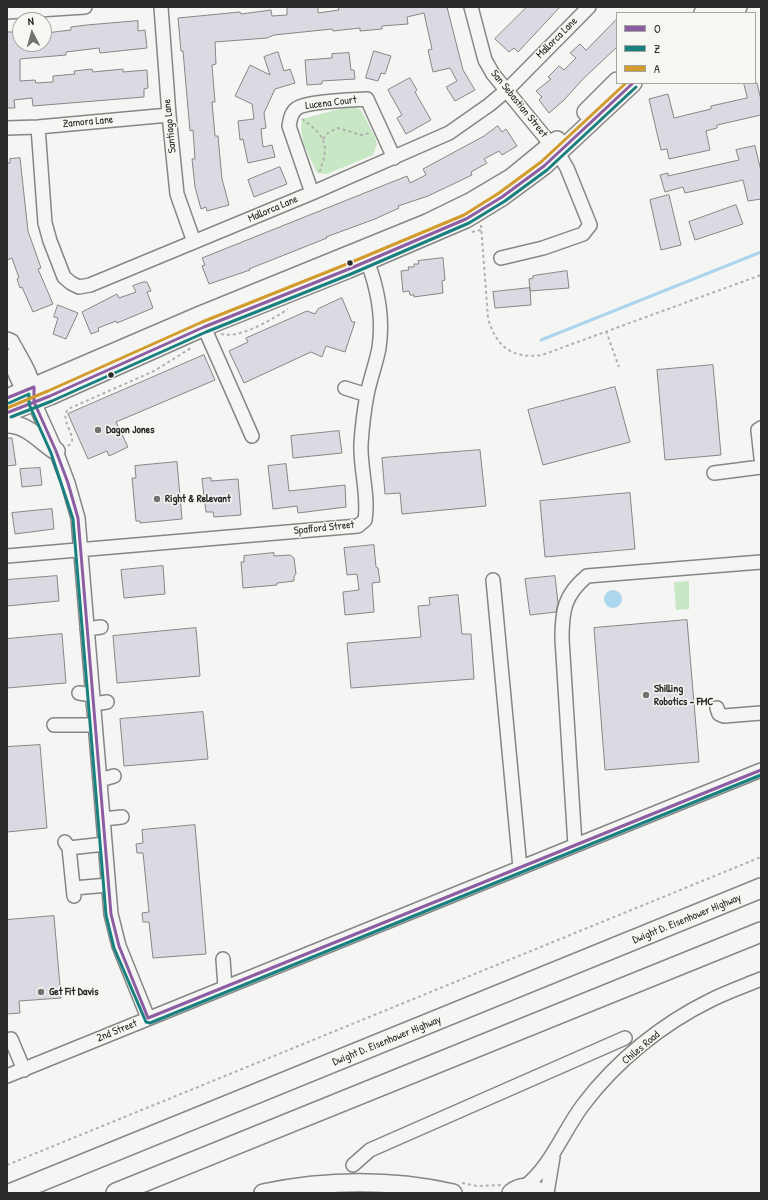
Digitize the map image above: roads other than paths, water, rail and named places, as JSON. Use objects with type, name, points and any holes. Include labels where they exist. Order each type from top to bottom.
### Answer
[{"type":"highway","name":"Dwight D. Eisenhower Highway","points":[[12,1193],[761,888]]},
{"type":"highway","points":[[116,1193],[761,932]]},
{"type":"main road","points":[[705,12],[714,7]]},
{"type":"main road","points":[[729,12],[738,7]]},
{"type":"main road","points":[[554,149],[616,82]]},
{"type":"main road","points":[[7,413],[24,395],[198,316],[466,219],[502,197],[554,149],[632,84]]},
{"type":"main road","points":[[24,395],[206,332],[365,255]]},
{"type":"main road","points":[[7,424],[20,426],[29,430],[43,443],[61,449]]},
{"type":"main road","points":[[263,1193],[311,1185],[382,1188],[456,1188]]},
{"type":"main road","points":[[511,1190],[536,1189],[542,1193]]},
{"type":"street","points":[[7,12],[85,7]]},
{"type":"street","name":"Santiago Lane","points":[[161,7],[169,115],[177,194],[194,242]]},
{"type":"street","name":"San Sebastian Street","points":[[471,7],[485,60],[493,74],[508,90],[554,149],[566,168],[590,225],[583,234],[543,248],[501,258]]},
{"type":"street","name":"Mallorca Lane","points":[[38,127],[45,223],[64,277],[79,287],[90,285],[312,193],[394,158],[449,132],[489,105],[508,90],[589,7]]},
{"type":"street","name":"Lucena Court","points":[[312,193],[289,126],[291,116],[296,108],[308,104],[367,99],[394,158]]},
{"type":"street","name":"Zamora Lane","points":[[7,128],[38,127],[169,115]]},
{"type":"street","name":"Spafford Street","points":[[7,556],[62,550],[80,551],[358,526],[365,520],[367,509],[361,468],[361,446],[367,395],[379,348],[381,315],[379,296],[365,255]]},
{"type":"street","points":[[206,332],[252,436]]},
{"type":"street","points":[[7,339],[12,341],[24,395]]},
{"type":"street","points":[[7,356],[24,395],[61,449],[68,483],[78,518],[111,914],[119,946],[148,1018]]},
{"type":"street","points":[[345,388],[367,395]]},
{"type":"street","points":[[761,428],[758,430],[761,458]]},
{"type":"street","points":[[714,473],[761,467]]},
{"type":"street","points":[[575,845],[569,771],[562,639],[562,620],[567,602],[574,587],[587,576],[761,562]]},
{"type":"street","points":[[493,580],[520,868]]},
{"type":"street","points":[[87,629],[101,627]]},
{"type":"street","points":[[79,693],[93,699],[107,702]]},
{"type":"street","points":[[717,708],[719,714],[724,716],[761,713]]},
{"type":"street","points":[[54,725],[95,725]]},
{"type":"street","name":"2nd Street","points":[[7,1076],[761,770]]},
{"type":"street","points":[[100,780],[114,776]]},
{"type":"street","points":[[103,819],[122,817]]},
{"type":"street","points":[[105,844],[67,845],[74,892],[108,885]]},
{"type":"street","points":[[223,959],[225,987]]},
{"type":"street","name":"Chiles Road","points":[[554,1155],[583,1105],[606,1077],[641,1045],[676,1020],[711,1000],[761,979]]},
{"type":"street","points":[[353,1165],[370,1150],[625,1038]]},
{"type":"street","points":[[11,1039],[24,1070]]},
{"type":"street","points":[[511,1190],[534,1180],[554,1155]]},
{"type":"street","points":[[548,1193],[554,1155]]},
{"type":"water","points":[[613,590],[619,593],[622,599],[619,605],[613,608],[607,605],[604,599],[607,593]]},
{"type":"waterway","points":[[541,340],[761,252]]},
{"type":"place","name":"Dagon Jones","points":[[98,430]]},
{"type":"place","name":"Right & Relevant","points":[[157,499]]},
{"type":"place","name":"Shilling Robotics - FMC","points":[[646,695]]},
{"type":"place","name":"Get Fit Davis","points":[[41,992]]}]
